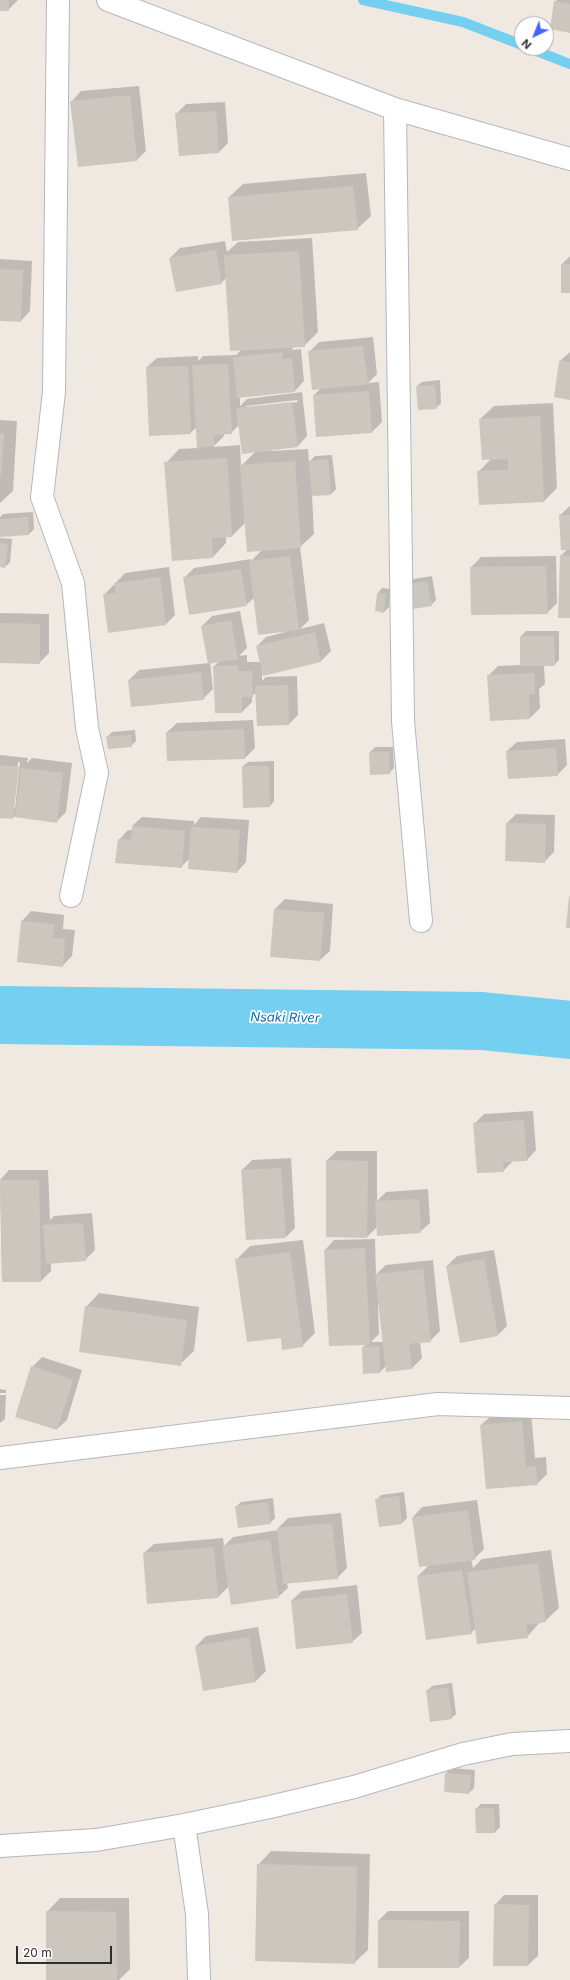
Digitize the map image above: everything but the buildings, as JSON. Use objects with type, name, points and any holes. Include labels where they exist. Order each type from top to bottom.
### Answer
[{"type":"street","points":[[58,0],[54,392],[42,497],[73,583],[87,728],[97,773],[71,896]]},
{"type":"street","points":[[108,0],[395,109],[570,159]]},
{"type":"street","points":[[395,109],[403,721],[421,921]]},
{"type":"street","points":[[0,1458],[438,1404],[570,1408]]},
{"type":"street","points":[[0,1846],[96,1840],[184,1825],[270,1808],[354,1787],[463,1754],[512,1744],[570,1741]]},
{"type":"street","points":[[184,1825],[197,1914],[199,1980]]},
{"type":"waterway","points":[[363,0],[463,22],[514,42]]},
{"type":"waterway","points":[[550,56],[570,64]]},
{"type":"waterway","name":"Nsaki River","points":[[0,1015],[482,1021],[570,1030]]}]
